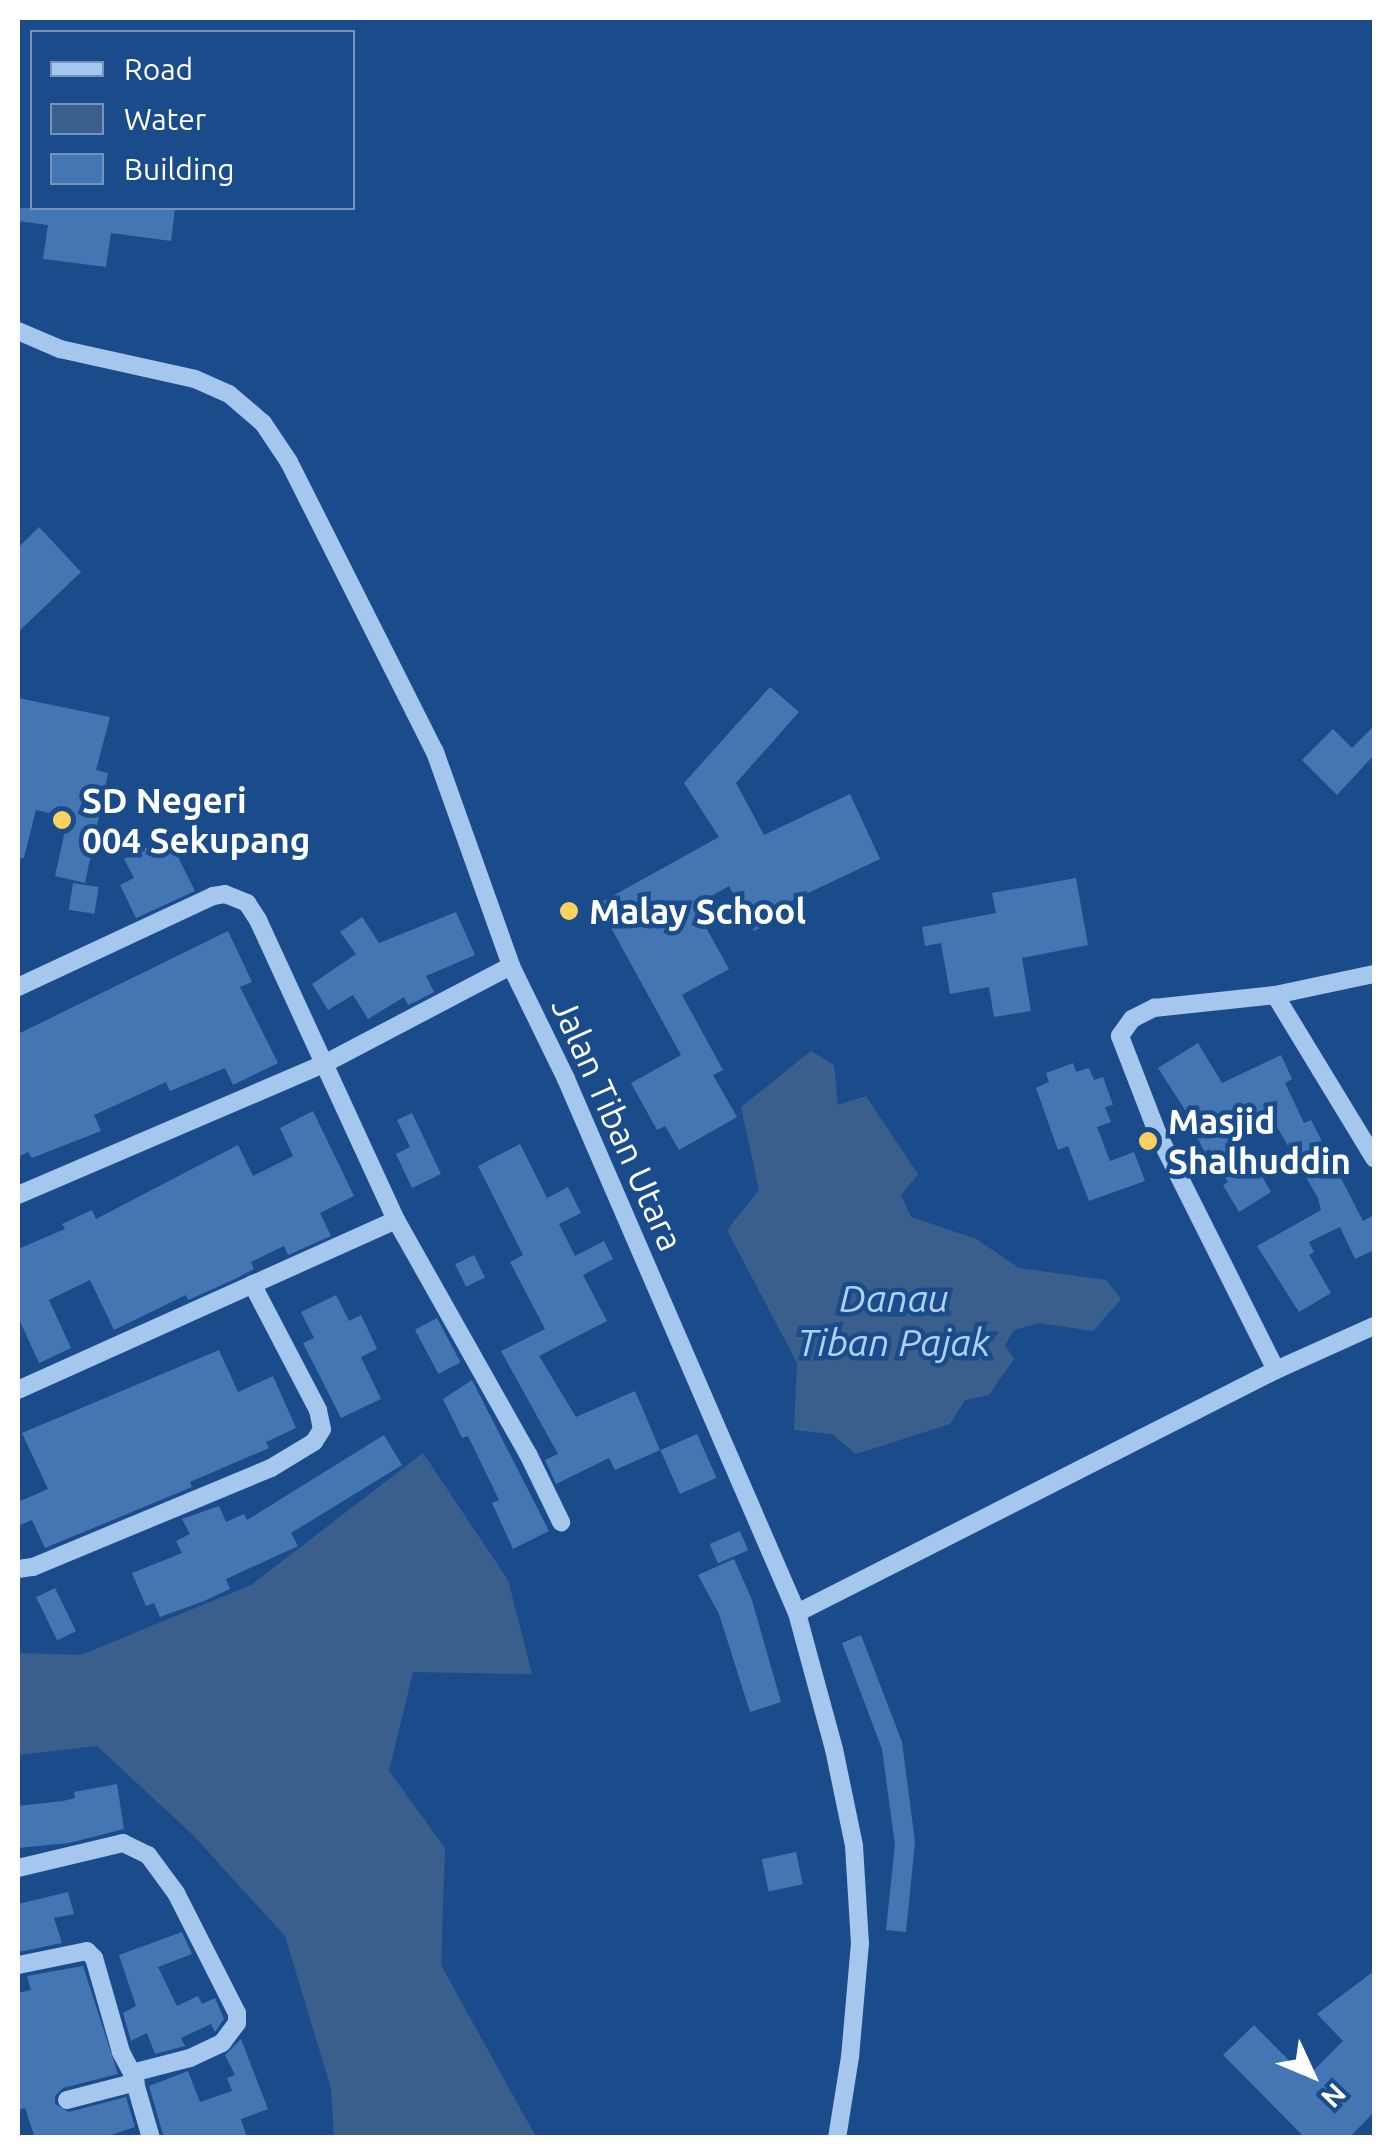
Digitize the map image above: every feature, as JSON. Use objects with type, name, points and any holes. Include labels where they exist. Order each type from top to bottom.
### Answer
[{"type":"street","name":"Jalan Tiban Utara","points":[[18,331],[60,349],[195,379],[229,394],[262,422],[288,462],[435,752],[511,966],[566,1079],[797,1613],[834,1749],[854,1846],[860,1943],[852,2042],[837,2138]]},
{"type":"street","points":[[18,987],[225,894],[247,904],[258,920],[396,1220],[528,1454],[560,1522]]},
{"type":"street","points":[[18,1195],[324,1064],[511,966]]},
{"type":"street","points":[[1276,1370],[1158,1132],[1120,1036],[1132,1019],[1154,1008],[1275,994],[1374,974]]},
{"type":"street","points":[[1275,994],[1334,1099],[1374,1158]]},
{"type":"street","points":[[18,1390],[396,1220]]},
{"type":"street","points":[[18,1569],[34,1567],[271,1468],[314,1442],[322,1429],[318,1410],[252,1284]]},
{"type":"street","points":[[797,1613],[1276,1370],[1374,1326]]},
{"type":"street","points":[[18,1868],[124,1843],[148,1854],[176,1893],[237,2013],[237,2023],[222,2043],[190,2058],[67,2100]]},
{"type":"street","points":[[18,1965],[87,1951],[94,1958],[120,2052],[134,2078],[151,2138]]},
{"type":"water","name":"Danau Tiban Pajak","points":[[811,1051],[834,1065],[838,1105],[866,1096],[918,1174],[901,1195],[911,1217],[976,1239],[1019,1268],[1106,1280],[1121,1299],[1093,1331],[1039,1323],[1014,1330],[1005,1345],[1014,1359],[989,1395],[965,1400],[950,1424],[856,1454],[832,1434],[794,1430],[797,1363],[727,1230],[759,1190],[741,1107]]},
{"type":"water","points":[[423,1453],[508,1580],[532,1674],[413,1672],[389,1771],[445,1848],[441,1965],[536,2137],[334,2137],[331,2088],[285,1936],[193,1835],[97,1746],[18,1755],[18,1653],[81,1655],[251,1585]]},
{"type":"building","points":[[18,208],[175,210],[171,241],[111,233],[106,267],[43,259],[48,225],[18,221]]},
{"type":"building","points":[[39,527],[81,572],[18,632],[18,548]]},
{"type":"building","name":"Malay School","points":[[770,687],[799,712],[736,783],[764,835],[850,794],[880,859],[787,903],[791,911],[754,931],[729,886],[694,906],[729,969],[682,995],[723,1070],[713,1075],[737,1117],[679,1150],[665,1126],[657,1130],[631,1083],[681,1055],[598,904],[719,837],[684,783]]},
{"type":"building","points":[[18,698],[110,717],[96,770],[108,773],[85,883],[55,876],[68,817],[36,810],[24,858],[18,858]]},
{"type":"building","points":[[1374,726],[1374,755],[1337,795],[1302,760],[1333,729],[1352,748]]},
{"type":"building","points":[[168,837],[195,891],[136,918],[120,885],[134,878],[124,859]]},
{"type":"building","points":[[1076,878],[1088,945],[1022,958],[1031,1011],[994,1017],[989,987],[950,994],[941,943],[925,946],[922,927],[996,913],[992,893]]},
{"type":"building","points":[[73,883],[99,887],[94,914],[69,910]]},
{"type":"building","points":[[456,912],[475,955],[426,976],[434,992],[408,1005],[404,997],[368,1019],[353,995],[328,1010],[312,984],[356,954],[340,932],[362,917],[379,943]]},
{"type":"building","points":[[228,931],[252,982],[240,987],[278,1063],[233,1085],[225,1068],[170,1091],[166,1082],[94,1115],[101,1131],[32,1158],[28,1152],[18,1157],[18,1034]]},
{"type":"building","points":[[1198,1043],[1222,1083],[1281,1055],[1292,1079],[1285,1083],[1304,1123],[1311,1120],[1363,1221],[1374,1215],[1374,1250],[1355,1259],[1340,1227],[1309,1242],[1314,1252],[1309,1255],[1331,1293],[1299,1312],[1257,1246],[1321,1210],[1318,1198],[1269,1113],[1237,1133],[1271,1192],[1239,1212],[1223,1185],[1228,1182],[1209,1149],[1205,1152],[1190,1126],[1194,1124],[1158,1068]]},
{"type":"building","points":[[1073,1063],[1076,1072],[1089,1068],[1094,1080],[1103,1077],[1113,1105],[1105,1107],[1111,1122],[1097,1127],[1110,1161],[1134,1152],[1145,1181],[1089,1201],[1068,1146],[1058,1150],[1036,1088],[1049,1082],[1046,1073]]},
{"type":"building","points":[[313,1111],[354,1196],[320,1213],[331,1236],[288,1255],[284,1246],[251,1262],[254,1269],[235,1279],[188,1300],[186,1295],[114,1330],[90,1280],[49,1300],[71,1348],[39,1363],[18,1317],[18,1249],[65,1229],[62,1224],[92,1210],[96,1219],[238,1145],[253,1176],[293,1156],[280,1128]]},
{"type":"building","points":[[412,1113],[441,1174],[412,1188],[396,1154],[410,1147],[397,1120]]},
{"type":"building","points":[[520,1144],[547,1198],[568,1187],[581,1213],[559,1224],[575,1256],[604,1241],[613,1259],[583,1275],[607,1321],[539,1356],[576,1417],[635,1391],[660,1450],[615,1470],[609,1458],[556,1484],[545,1460],[558,1454],[501,1351],[545,1329],[510,1262],[523,1255],[478,1166]]},
{"type":"building","points":[[474,1255],[485,1277],[466,1287],[455,1264]]},
{"type":"building","points":[[336,1295],[349,1321],[361,1315],[377,1349],[361,1357],[381,1399],[341,1418],[303,1343],[314,1338],[301,1312]]},
{"type":"building","points":[[437,1318],[460,1362],[438,1374],[415,1330]]},
{"type":"building","points":[[219,1350],[238,1392],[273,1376],[296,1428],[266,1442],[269,1448],[190,1482],[192,1487],[45,1548],[32,1520],[18,1526],[18,1502],[48,1489],[22,1433]]},
{"type":"building","points":[[472,1380],[549,1531],[513,1549],[492,1503],[499,1500],[468,1436],[462,1438],[443,1399]]},
{"type":"building","points":[[697,1434],[717,1478],[680,1494],[660,1450]]},
{"type":"building","points":[[384,1435],[402,1465],[291,1533],[298,1546],[226,1579],[230,1589],[204,1601],[160,1617],[154,1603],[146,1606],[132,1573],[182,1553],[176,1541],[190,1534],[182,1519],[219,1506],[226,1522],[244,1514],[247,1520]]},
{"type":"building","points":[[740,1531],[748,1550],[718,1563],[710,1544]]},
{"type":"building","points":[[734,1559],[752,1600],[781,1702],[750,1712],[719,1614],[698,1575]]},
{"type":"building","points":[[55,1588],[76,1631],[57,1640],[36,1597]]},
{"type":"building","points":[[861,1635],[902,1742],[915,1842],[906,1932],[886,1930],[895,1845],[882,1749],[842,1643]]},
{"type":"building","points":[[117,1784],[124,1829],[69,1843],[18,1848],[18,1806],[63,1801],[75,1798],[74,1792]]},
{"type":"building","points":[[796,1852],[803,1884],[769,1892],[762,1859]]},
{"type":"building","points":[[68,1892],[74,1914],[54,1918],[62,1943],[19,1952],[18,1904]]},
{"type":"building","points":[[182,1932],[192,1954],[158,1967],[177,2006],[198,1996],[202,2004],[215,1998],[224,2019],[215,2032],[211,2024],[181,2038],[185,2046],[155,2054],[147,2033],[131,2041],[123,2013],[136,2006],[119,1955]]},
{"type":"building","points":[[83,1966],[118,2074],[63,2088],[55,2096],[55,2104],[69,2112],[126,2097],[135,2127],[102,2138],[35,2138],[25,2108],[18,2110],[18,1993],[31,1990],[27,1976]]},
{"type":"building","points":[[1374,1971],[1374,2112],[1349,2138],[1305,2138],[1223,2055],[1254,2025],[1306,2078],[1343,2041],[1317,2014]]},
{"type":"building","points":[[241,2039],[268,2109],[241,2119],[247,2138],[164,2138],[149,2086],[188,2071],[200,2102],[232,2091],[227,2078],[235,2075],[225,2055]]},
{"type":"place","name":"SD Negeri 004 Sekupang","points":[[62,820]]},
{"type":"place","name":"Malay School","points":[[569,911]]},
{"type":"place","name":"Masjid Shalhuddin","points":[[1148,1141]]}]
